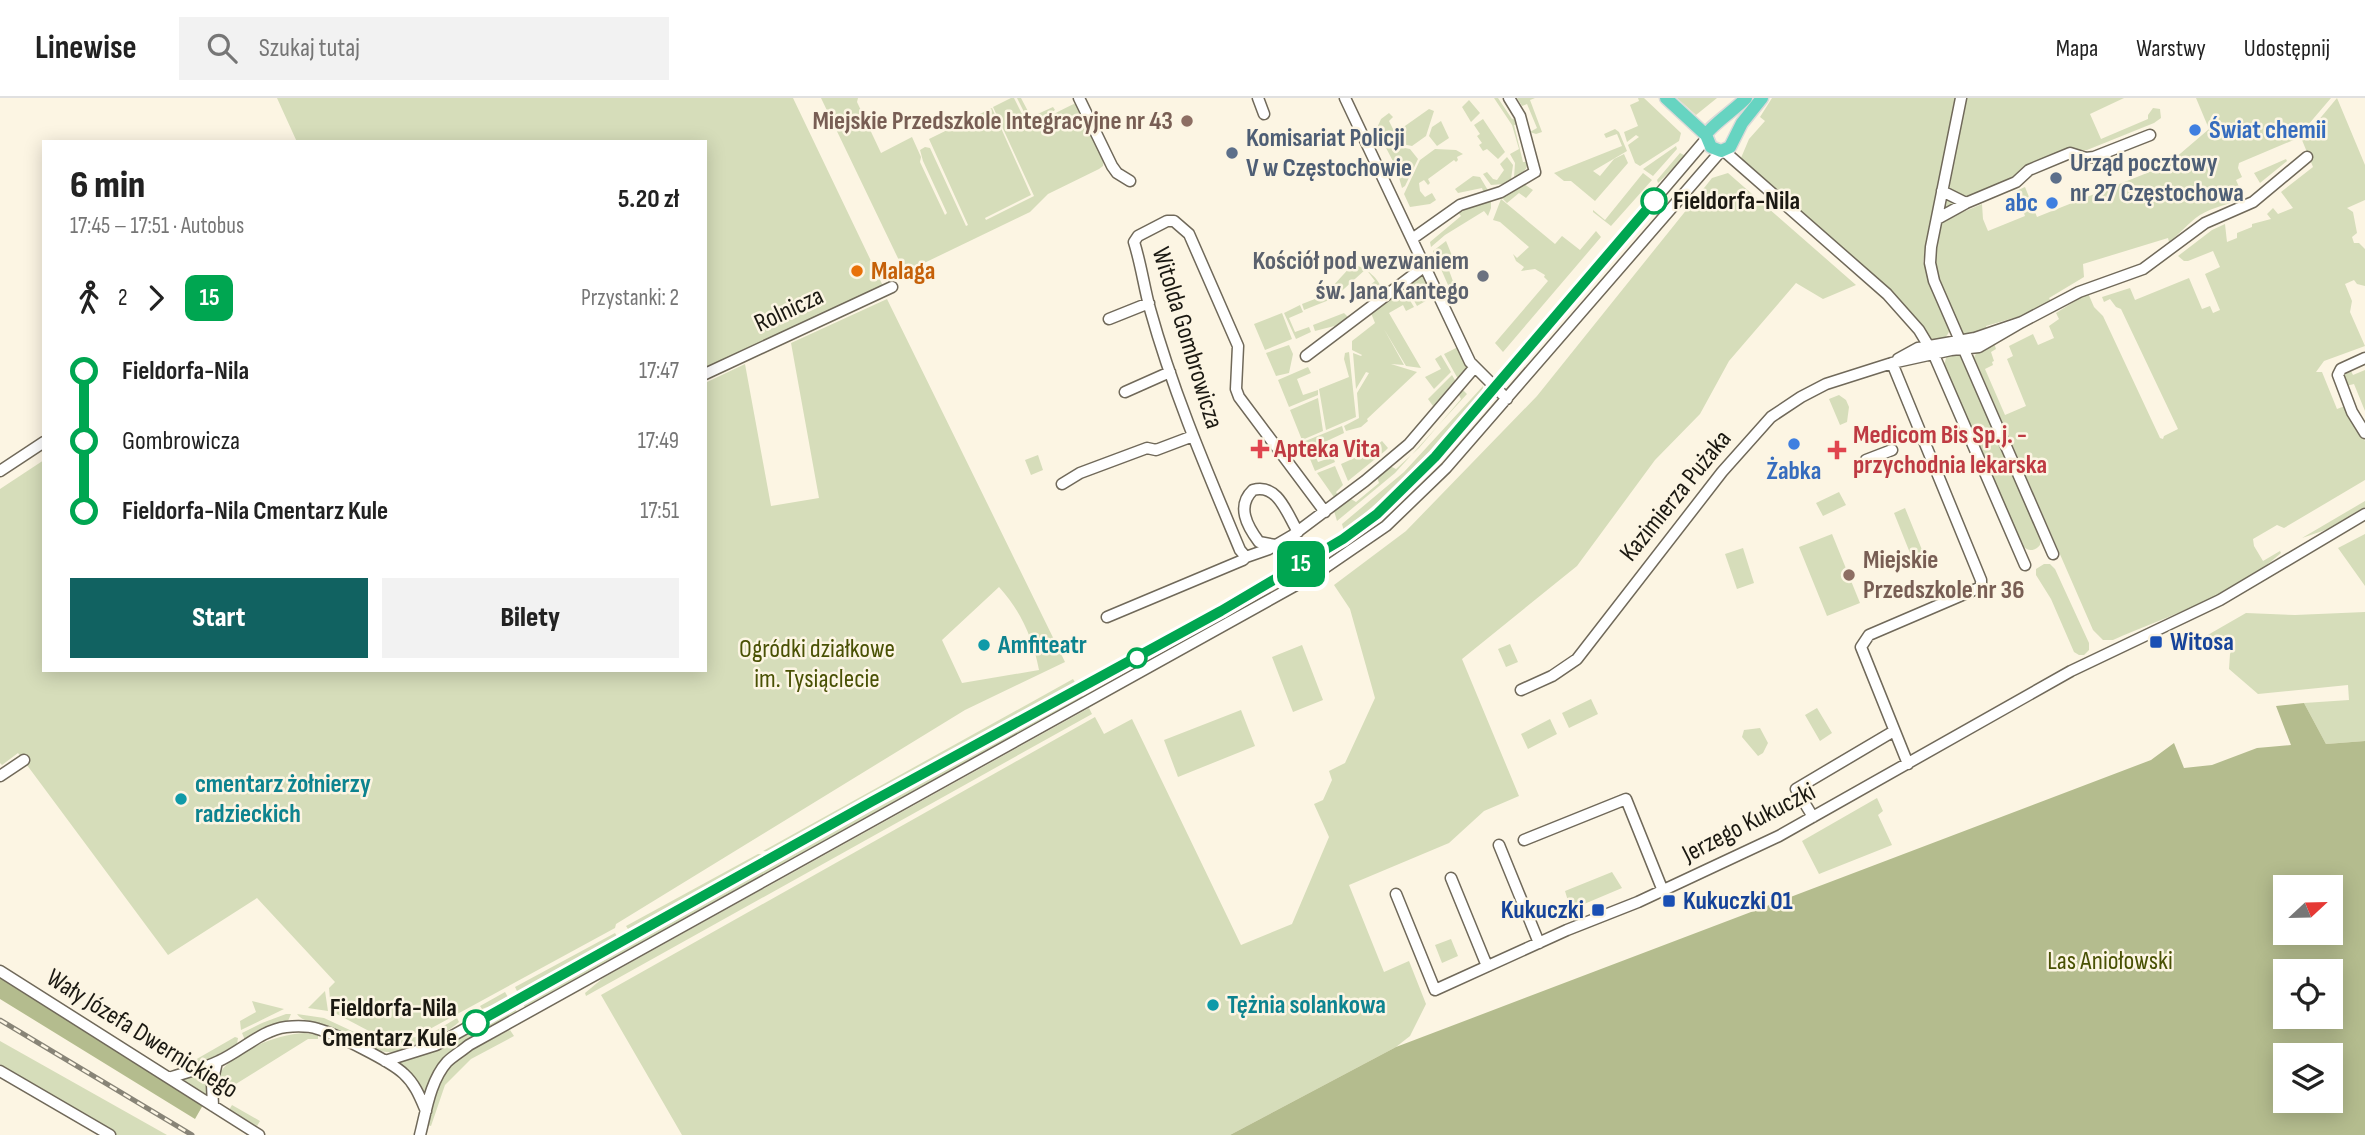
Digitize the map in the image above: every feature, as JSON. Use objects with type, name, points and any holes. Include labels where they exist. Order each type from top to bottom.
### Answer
[{"type":"main road","points":[[1666,98],[1707,136],[1711,147],[1723,151],[1730,147],[1742,123],[1762,98]]},
{"type":"main road","points":[[1707,136],[1712,126],[1731,114],[1746,98]]},
{"type":"street","points":[[1079,98],[1112,166],[1117,173],[1130,181]]},
{"type":"street","points":[[1258,98],[1264,114]]},
{"type":"street","points":[[1345,98],[1474,368],[1507,399]]},
{"type":"street","points":[[1412,239],[1460,205],[1502,192],[1535,172],[1520,116],[1509,98]]},
{"type":"street","points":[[1961,98],[1929,257],[1930,268],[2053,554]]},
{"type":"street","points":[[1937,219],[1966,203],[2016,182],[2026,172],[2070,153],[2094,158],[2150,135]]},
{"type":"street","points":[[385,1061],[436,1045],[871,802],[1221,611],[1343,539],[1377,514],[1435,457],[1707,136]]},
{"type":"street","points":[[420,1135],[441,1071],[469,1045],[1316,574],[1386,526],[1419,496],[1507,399],[1723,151],[1887,293],[1913,323],[1931,350],[2025,565]]},
{"type":"street","name":"Kazimierza Pużaka","points":[[1521,690],[1552,676],[1577,659],[1722,472],[1771,417],[1826,384],[1892,363],[1914,350],[1931,350],[1962,344],[1974,348],[1986,344],[2022,322],[2088,289],[2143,269],[2205,223],[2253,202],[2307,157]]},
{"type":"street","points":[[1942,191],[1966,203]]},
{"type":"street","name":"Witolda Gombrowicza","points":[[1246,557],[1240,550],[1193,436],[1170,372],[1133,242],[1138,236],[1167,221],[1174,221],[1189,234],[1238,346],[1236,388],[1239,397],[1325,512]]},
{"type":"street","points":[[1306,356],[1425,266]]},
{"type":"street","name":"Rolnicza","points":[[707,373],[892,287]]},
{"type":"street","points":[[1109,319],[1149,303]]},
{"type":"street","points":[[2365,358],[2341,369],[2338,375],[2352,412],[2365,433]]},
{"type":"street","points":[[1892,363],[1981,580],[1981,587],[1869,635],[1861,648],[1908,764]]},
{"type":"street","points":[[1107,617],[1243,561],[1246,557],[1254,556],[1296,533],[1409,444],[1474,368]]},
{"type":"street","points":[[1125,392],[1170,372]]},
{"type":"street","points":[[1062,484],[1080,473],[1147,448],[1156,450],[1193,436]]},
{"type":"street","points":[[0,471],[42,443]]},
{"type":"street","points":[[1866,460],[1892,450]]},
{"type":"street","points":[[1275,545],[1259,542],[1244,511],[1244,500],[1253,490],[1268,489],[1276,494],[1308,560]]},
{"type":"street","name":"Jerzego Kukuczki","points":[[1396,894],[1434,990],[1663,891],[1779,836],[2071,671],[2220,600],[2365,514]]},
{"type":"street","points":[[1813,817],[1796,789],[1894,731]]},
{"type":"street","points":[[0,776],[24,760]]},
{"type":"street","points":[[1524,840],[1626,799],[1663,891]]},
{"type":"street","points":[[1499,845],[1539,943]]},
{"type":"street","points":[[1451,878],[1486,967]]},
{"type":"street","name":"Wały Józefa Dwernickiego","points":[[0,971],[259,1135]]},
{"type":"street","points":[[169,1078],[217,1062],[270,1032],[284,1027],[300,1026],[319,1029],[394,1065],[417,1090],[426,1111]]},
{"type":"street","points":[[213,1106],[212,1084],[217,1062]]},
{"type":"street","points":[[0,1071],[110,1135]]},
{"type":"green space","points":[[277,98],[793,98],[883,286],[707,367],[707,140],[296,140]]},
{"type":"green space","points":[[821,98],[858,98],[857,102],[881,153],[912,137],[921,157],[920,162],[945,215],[947,213],[920,150],[930,148],[966,226],[968,225],[929,139],[992,108],[1031,195],[985,218],[986,220],[1034,196],[993,107],[1011,98],[1014,98],[1030,130],[1076,103],[1104,157],[1103,166],[1048,194],[1030,212],[920,265],[907,277]]},
{"type":"green space","points":[[1017,98],[1021,98],[1031,117],[1053,107],[1055,110],[1031,126]]},
{"type":"green space","points":[[1494,98],[1498,98],[1512,119],[1517,117],[1520,124],[1514,125],[1523,162],[1527,162],[1527,167],[1514,178],[1515,163],[1510,154],[1519,149],[1512,125]]},
{"type":"green space","points":[[1517,98],[1535,98],[1530,100],[1542,132],[1530,132],[1537,128],[1527,104],[1522,106]]},
{"type":"green space","points":[[1638,98],[1644,98],[1681,133],[1679,141],[1640,166],[1635,163],[1628,145],[1639,137],[1636,135],[1627,142],[1624,132],[1638,126],[1630,105],[1639,101]]},
{"type":"green space","points":[[1677,98],[1717,98],[1696,115]]},
{"type":"green space","points":[[1772,98],[1955,98],[1923,262],[1950,328],[1946,337],[1931,340],[1895,295],[1741,158],[1749,139],[1765,121],[1760,117]]},
{"type":"green space","points":[[1966,98],[2124,98],[2090,114],[2101,139],[2148,119],[2153,108],[2160,109],[2161,118],[2087,150],[2064,151],[2023,167],[2011,180],[1945,211]]},
{"type":"green space","points":[[2196,98],[2331,98],[2296,139],[2239,163],[2242,177],[2236,180],[2244,198],[2200,215],[2169,242],[2168,238],[2083,264],[2084,277],[2049,298],[2052,303],[2034,312],[1986,326],[1990,338],[1970,346],[1947,301],[1936,268],[1937,235],[1944,220],[1982,204],[1983,219],[1988,231],[2025,216],[2016,191],[2025,187],[2037,217],[2167,165],[2209,129]]},
{"type":"green space","points":[[2337,98],[2365,165],[2365,200],[2347,208],[2353,212],[2357,233],[2352,237],[2354,243],[2359,243],[2365,249],[2365,286],[2354,280],[2345,284],[2352,301],[2350,312],[2365,346],[2324,361],[2316,372],[2322,372],[2337,409],[2345,406],[2365,441],[2365,480],[2284,528],[2277,525],[2253,539],[2263,561],[2280,551],[2281,553],[2243,581],[2179,613],[2113,640],[2103,640],[2093,630],[1974,357],[1977,352],[1994,343],[1996,349],[1991,352],[1993,365],[1985,369],[2005,415],[2026,406],[2007,359],[2013,356],[2009,346],[2033,334],[2038,345],[2054,338],[2049,326],[2059,319],[2056,313],[2088,293],[2094,307],[2103,316],[2160,438],[2163,439],[2178,429],[2121,309],[2110,299],[2104,302],[2102,297],[2130,288],[2135,300],[2189,278],[2202,309],[2210,306],[2213,313],[2220,310],[2205,274],[2220,267],[2213,251],[2188,261],[2178,256],[2212,230],[2225,224],[2227,242],[2237,238],[2237,233],[2252,227],[2252,224],[2271,219],[2267,214],[2273,208],[2278,214],[2293,208],[2281,192],[2313,167],[2302,140]]},
{"type":"green space","points":[[1469,100],[1480,113],[1471,122],[1462,107]]},
{"type":"green space","points":[[1429,109],[1434,111],[1426,136],[1412,146],[1382,140],[1377,128],[1381,119],[1389,113],[1393,117],[1389,121],[1395,133]]},
{"type":"green space","points":[[1483,119],[1505,152],[1498,159],[1487,149],[1483,151],[1479,145],[1482,143],[1477,136],[1480,134],[1474,125]]},
{"type":"green space","points":[[1441,121],[1449,138],[1437,146],[1429,136],[1432,127]]},
{"type":"green space","points":[[1615,129],[1627,151],[1593,171],[1600,176],[1614,159],[1624,154],[1628,163],[1595,201],[1571,181],[1564,181],[1554,173],[1622,146],[1617,134],[1606,138],[1604,134]]},
{"type":"green space","points":[[1384,144],[1410,149],[1418,159],[1402,188],[1396,167]]},
{"type":"green space","points":[[1676,146],[1677,149],[1653,176],[1643,169]]},
{"type":"green space","points":[[1435,149],[1456,150],[1463,154],[1457,157],[1456,162],[1454,160],[1428,179],[1428,185],[1424,180],[1419,183],[1420,191],[1425,197],[1432,193],[1436,200],[1430,204],[1410,207],[1404,194],[1420,160]]},
{"type":"green space","points":[[1680,153],[1686,156],[1658,183],[1657,180]]},
{"type":"green space","points":[[1507,157],[1513,165],[1511,179],[1504,184],[1491,185],[1483,174],[1487,172],[1497,180],[1504,170],[1500,164]]},
{"type":"green space","points":[[2286,159],[2287,161],[2260,183],[2254,173]]},
{"type":"green space","points":[[1643,173],[1652,180],[1611,226],[1593,212],[1605,220]]},
{"type":"green space","points":[[1728,173],[1856,285],[1823,299],[1796,283],[1729,361],[1700,414],[1655,460],[1577,566],[1462,659],[1519,796],[1484,811],[1449,843],[1349,885],[1384,972],[1409,961],[1426,1004],[1410,1036],[1396,1047],[1230,1135],[682,1135],[601,995],[1095,717],[1104,734],[1132,719],[1241,945],[1292,924],[1329,837],[1314,804],[1323,800],[1332,780],[1329,771],[1345,763],[1375,698],[1350,609],[1334,585],[1406,531],[1537,396],[1712,178]]},
{"type":"green space","points":[[1473,176],[1480,177],[1489,192],[1484,194],[1482,188],[1458,193],[1455,189]]},
{"type":"green space","points":[[1524,184],[1533,190],[1526,198],[1519,193],[1507,203],[1502,198]]},
{"type":"green space","points":[[1501,199],[1555,244],[1562,236],[1580,250],[1596,231],[1601,237],[1503,352],[1495,343],[1548,281],[1545,275],[1535,269],[1521,271],[1524,267],[1516,261],[1513,254],[1517,258],[1529,247],[1500,222],[1493,220]]},
{"type":"green space","points":[[1491,200],[1488,216],[1484,211],[1431,247],[1430,242],[1461,216],[1457,211]]},
{"type":"green space","points":[[1446,241],[1453,258],[1447,265],[1457,292],[1452,294],[1433,251]]},
{"type":"green space","points":[[1353,264],[1365,270],[1334,298],[1304,310],[1302,304],[1333,292],[1332,287]]},
{"type":"green space","points":[[1368,271],[1376,278],[1383,293],[1377,297],[1369,286],[1375,281]]},
{"type":"green space","points":[[1423,274],[1430,288],[1424,290],[1429,299],[1417,306],[1407,288],[1416,277],[1419,279],[1418,276]]},
{"type":"green space","points":[[1403,289],[1414,307],[1406,311],[1403,305],[1389,313],[1421,368],[1406,366],[1384,329],[1404,365],[1391,364],[1417,372],[1361,427],[1346,431],[1344,426],[1359,418],[1357,393],[1369,373],[1366,372],[1356,389],[1353,353],[1362,355],[1352,350],[1352,341],[1375,323],[1371,313]]},
{"type":"green space","name":"Ogródki działkowe im. Tysiąclecie","points":[[887,299],[1065,662],[965,710],[616,924],[615,928],[428,1030],[386,1040],[331,1011],[329,988],[335,982],[257,898],[168,955],[18,753],[2,765],[0,763],[0,489],[42,461],[42,672],[707,672],[707,382],[745,364],[771,506],[819,498],[791,343]],"holes":[[[999,587],[1025,626],[1039,670],[962,683],[942,640]]]},
{"type":"green space","points":[[1300,305],[1303,312],[1289,318],[1295,332],[1309,327],[1311,332],[1296,339],[1284,313]]},
{"type":"green space","points":[[1282,313],[1292,339],[1265,350],[1254,324]]},
{"type":"green space","points":[[1344,313],[1349,318],[1342,324],[1315,331],[1313,325]]},
{"type":"green space","points":[[1289,345],[1293,354],[1289,373],[1276,376],[1266,353]]},
{"type":"green space","points":[[1458,347],[1467,367],[1458,379],[1444,354]]},
{"type":"green space","points":[[1349,352],[1356,417],[1326,430],[1319,389],[1349,377],[1344,359],[1345,353]]},
{"type":"green space","points":[[1959,354],[2041,537],[2040,545],[2034,550],[2023,546],[1944,365],[1947,355]]},
{"type":"green space","points":[[1441,355],[1451,372],[1434,389],[1425,377],[1441,369],[1435,359]]},
{"type":"green space","points":[[1308,367],[1311,373],[1297,379],[1303,395],[1318,390],[1318,395],[1289,407],[1278,380]]},
{"type":"green space","points":[[2350,369],[2353,375],[2365,370],[2365,411],[2354,384],[2346,386],[2343,375]]},
{"type":"green space","points":[[1452,375],[1456,382],[1433,406],[1428,399]]},
{"type":"green space","points":[[1483,386],[1482,395],[1415,470],[1344,531],[1342,524],[1404,472]]},
{"type":"green space","points":[[1462,389],[1467,394],[1438,426],[1461,399],[1458,393]]},
{"type":"green space","points":[[1839,395],[1846,400],[1849,407],[1847,422],[1840,425],[1829,399]]},
{"type":"green space","points":[[1318,398],[1323,431],[1302,440],[1290,410]]},
{"type":"green space","points":[[1342,426],[1344,433],[1312,448],[1318,462],[1333,457],[1335,462],[1315,471],[1303,442]]},
{"type":"green space","points":[[1382,441],[1388,448],[1348,481],[1341,464],[1368,452]]},
{"type":"green space","points":[[1038,455],[1043,470],[1031,475],[1025,460]]},
{"type":"green space","points":[[1412,455],[1395,473],[1337,521],[1334,511],[1351,499],[1356,502],[1379,483],[1377,477],[1390,466],[1396,469]]},
{"type":"green space","points":[[1335,466],[1343,485],[1336,492],[1339,497],[1336,500],[1317,473]]},
{"type":"green space","points":[[1839,492],[1846,505],[1823,516],[1816,503]]},
{"type":"green space","points":[[2365,501],[2365,507],[2328,529],[2302,538]]},
{"type":"green space","points":[[1905,508],[1929,567],[1920,570],[1916,568],[1894,513]]},
{"type":"green space","points":[[1832,534],[1860,603],[1827,616],[1799,547]]},
{"type":"green space","points":[[2365,534],[2365,586],[2338,548]]},
{"type":"green space","points":[[1743,548],[1754,583],[1737,589],[1725,554]]},
{"type":"green space","points":[[2050,564],[2055,569],[2089,643],[2089,650],[2084,655],[2074,652],[2051,599],[2036,575],[2036,569]]},
{"type":"green space","points":[[2365,612],[2365,741],[2326,744],[2304,703],[2349,700],[2348,685],[2258,694],[2229,669],[2234,645],[2206,636],[2246,613],[2295,615]]},
{"type":"green space","points":[[1510,644],[1518,662],[1506,667],[1498,649]]},
{"type":"green space","points":[[1302,645],[1323,700],[1293,712],[1272,657]]},
{"type":"green space","points":[[1073,679],[1076,684],[772,852],[763,851]]},
{"type":"green space","points":[[1081,694],[1084,699],[526,1010],[522,1002]]},
{"type":"green space","points":[[1591,699],[1598,714],[1569,728],[1562,713]]},
{"type":"green space","name":"Las Aniołowski","points":[[2304,703],[2326,744],[2365,741],[2365,1135],[1230,1135],[1396,1047],[2151,760],[2174,743],[2184,768],[2212,765],[2257,748],[2291,745],[2276,706]]},
{"type":"green space","points":[[1089,708],[1092,714],[586,996],[585,993],[603,978]]},
{"type":"green space","points":[[1817,708],[1832,733],[1820,741],[1805,715]]},
{"type":"green space","points":[[1241,710],[1255,746],[1178,777],[1164,740]]},
{"type":"green space","points":[[1550,719],[1557,734],[1528,749],[1521,734]]},
{"type":"green space","points":[[1760,728],[1768,743],[1763,753],[1758,756],[1742,737],[1744,730]]},
{"type":"green space","points":[[1877,798],[1883,811],[1878,815],[1892,845],[1819,874],[1802,841]]},
{"type":"green space","points":[[758,854],[769,855],[630,932],[626,926]]},
{"type":"green space","points":[[1612,872],[1622,888],[1577,907],[1568,901],[1565,891]]},
{"type":"green space","points":[[615,933],[618,938],[518,993],[515,987]]},
{"type":"green space","points":[[1451,939],[1458,956],[1442,963],[1435,945]]},
{"type":"green space","points":[[0,978],[203,1105],[195,1119],[0,999]]},
{"type":"green space","points":[[325,991],[328,1011],[308,1008]]},
{"type":"green space","points":[[505,992],[509,999],[482,1009],[480,1006]]},
{"type":"green space","points":[[252,1001],[284,1009],[241,1030],[240,1021],[256,1012]]},
{"type":"green space","points":[[514,1007],[518,1014],[460,1047],[426,1099],[396,1062],[442,1047]]},
{"type":"green space","points":[[291,1014],[288,1021],[271,1026],[245,1040],[242,1033]]},
{"type":"green space","points":[[297,1014],[324,1018],[382,1045],[432,1033],[457,1018],[459,1022],[441,1036],[420,1046],[386,1052],[364,1046],[327,1026],[304,1020]]},
{"type":"green space","points":[[510,1030],[514,1036],[471,1059],[445,1085],[431,1126],[427,1125],[440,1085],[452,1066],[475,1048]]},
{"type":"green space","points":[[304,1033],[318,1035],[318,1039],[308,1039],[231,1087],[235,1095],[230,1098],[216,1080],[230,1062],[253,1047],[280,1037]]},
{"type":"green space","points":[[235,1037],[238,1038],[237,1044],[198,1066],[195,1060]]},
{"type":"green space","points":[[0,1041],[167,1135],[114,1135],[0,1064]]},
{"type":"green space","points":[[196,1075],[209,1088],[211,1098],[178,1080]]},
{"type":"green space","points":[[232,1105],[260,1121],[257,1126],[229,1110]]},
{"type":"railway","points":[[0,1020],[192,1135]]},
{"type":"bus line","name":"15","points":[[476,1023],[871,802],[1221,611],[1343,539],[1377,514],[1435,457],[1654,201]]},
{"type":"place","name":"Miejskie Przedszkole Integracyjne nr 43","points":[[1187,121]]},
{"type":"place","name":"Świat chemii","points":[[2195,130]]},
{"type":"place","name":"Komisariat Policji V w Częstochowie","points":[[1232,153]]},
{"type":"place","name":"Urząd pocztowy nr 27 Częstochowa","points":[[2056,178]]},
{"type":"place","name":"Fieldorfa-Nila","points":[[1654,201]]},
{"type":"place","name":"abc","points":[[2052,203]]},
{"type":"place","name":"Malaga","points":[[857,271]]},
{"type":"place","name":"Kościół pod wezwaniem św. Jana Kantego","points":[[1483,276]]},
{"type":"place","name":"Żabka","points":[[1794,444]]},
{"type":"place","name":"Apteka Vita","points":[[1260,449]]},
{"type":"place","name":"Medicom Bis Sp.j. - przychodnia lekarska","points":[[1837,450]]},
{"type":"place","name":"Miejskie Przedszkole nr 36","points":[[1849,575]]},
{"type":"place","name":"Witosa","points":[[2156,642]]},
{"type":"place","name":"Amfiteatr","points":[[984,645]]},
{"type":"place","name":"cmentarz żołnierzy radzieckich","points":[[181,799]]},
{"type":"place","name":"Kukuczki 01","points":[[1669,901]]},
{"type":"place","name":"Kukuczki","points":[[1598,910]]},
{"type":"place","name":"Tężnia solankowa","points":[[1213,1005]]},
{"type":"place","name":"Fieldorfa-Nila Cmentarz Kule","points":[[476,1023]]}]
